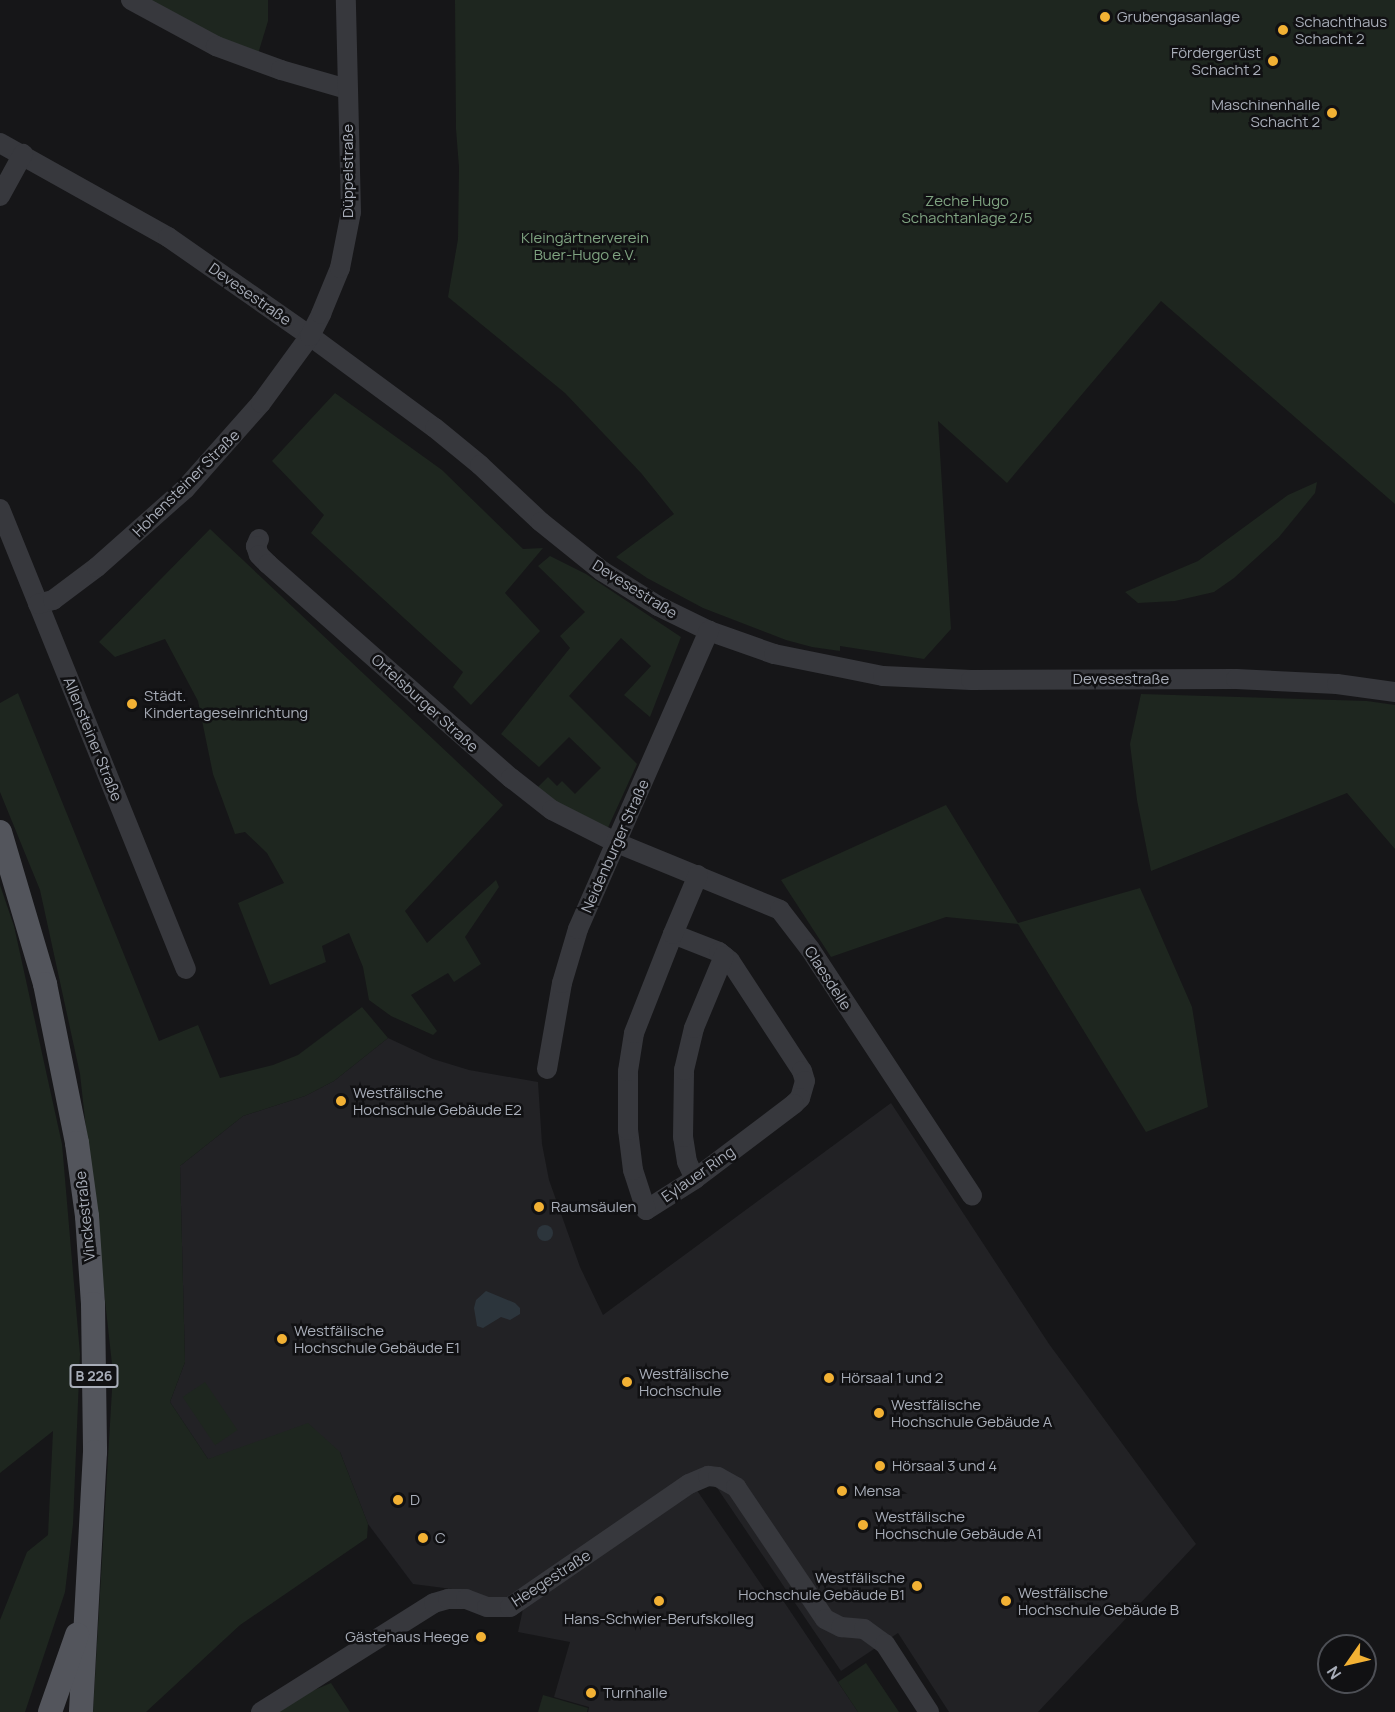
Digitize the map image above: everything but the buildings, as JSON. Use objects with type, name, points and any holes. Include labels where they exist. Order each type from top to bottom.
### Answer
[{"type":"main road","name":"Vinckestraße","points":[[0,832],[27,917],[57,1036],[77,1143],[87,1216],[93,1304],[95,1452],[81,1712]]},
{"type":"main road","name":"Vinckestraße","points":[[50,1712],[85,1610]]},
{"type":"street","points":[[131,0],[216,46],[281,70],[347,89]]},
{"type":"street","name":"Düppelstraße","points":[[310,336],[340,268],[351,212],[346,0]]},
{"type":"street","name":"Devesestraße","points":[[0,143],[168,237],[310,336],[435,428],[541,522],[602,571],[658,606],[709,631],[774,654],[883,676],[971,680],[1236,679],[1338,684],[1395,692]]},
{"type":"street","points":[[0,196],[22,154]]},
{"type":"street","name":"Hohensteiner Straße","points":[[38,604],[52,600],[97,567],[185,489],[244,425],[310,336]]},
{"type":"street","name":"Allensteiner Straße","points":[[0,509],[186,969]]},
{"type":"street","name":"Ortelsburger Straße","points":[[259,539],[256,546],[264,559],[511,778],[552,810],[617,843]]},
{"type":"street","name":"Neidenburger Straße","points":[[547,1069],[562,983],[578,929],[709,631]]},
{"type":"street","name":"Claesdelle","points":[[617,843],[766,902],[787,917],[972,1196]]},
{"type":"street","name":"Eylauer Ring","points":[[698,875],[634,1033],[628,1071],[628,1130],[633,1170],[646,1210],[695,1179],[800,1098],[805,1081],[796,1061],[724,956]]},
{"type":"street","points":[[673,933],[724,956],[694,1028],[684,1070],[683,1137],[687,1162],[695,1179]]},
{"type":"street","name":"Heegestraße","points":[[261,1712],[434,1603],[448,1599],[466,1599],[487,1607],[510,1607],[689,1484],[708,1476],[718,1477],[736,1487],[825,1619],[840,1627],[864,1629],[885,1644],[929,1712]]},
{"type":"shaded area","name":"Westfälische Hochschule","points":[[388,1038],[433,1059],[469,1070],[538,1082],[542,1144],[549,1180],[580,1267],[603,1315],[891,1103],[1049,1344],[1196,1544],[1038,1712],[949,1712],[898,1633],[841,1671],[703,1467],[521,1595],[501,1602],[468,1591],[413,1584],[368,1524],[340,1452],[208,1459],[170,1402],[185,1362],[180,1166],[243,1116],[305,1096],[334,1081]]},
{"type":"shaded area","points":[[542,1225],[548,1225],[553,1233],[551,1239],[542,1241],[537,1236],[537,1230]]},
{"type":"shaded area","points":[[486,1291],[515,1303],[520,1308],[520,1314],[510,1320],[501,1317],[483,1328],[477,1326],[474,1308],[476,1300]]},
{"type":"shaded area","name":"Hans-Schwier-Berufskolleg","points":[[696,1489],[765,1590],[778,1593],[858,1712],[588,1712],[589,1707],[554,1697],[570,1642],[518,1632],[523,1609]]},
{"type":"green space","points":[[144,0],[268,0],[268,21],[258,54],[211,35]]},
{"type":"green space","name":"Zeche Hugo Schachtanlage 2/5","points":[[455,0],[1395,0],[1395,504],[1161,301],[1007,483],[938,421],[951,629],[924,659],[840,646],[840,651],[786,640],[703,608],[647,578],[616,557],[674,514],[641,473],[565,393],[448,297],[458,239],[459,167],[456,129]]},
{"type":"green space","points":[[335,393],[442,470],[523,549],[543,548],[505,593],[540,631],[471,705],[453,687],[463,672],[311,533],[324,515],[272,461]]},
{"type":"green space","points":[[1317,482],[1315,493],[1279,537],[1234,578],[1214,592],[1175,601],[1138,603],[1125,592],[1198,561],[1288,495]]},
{"type":"green space","points":[[210,529],[503,805],[405,911],[427,943],[496,880],[499,887],[465,937],[481,964],[454,982],[448,973],[411,995],[437,1031],[433,1035],[391,1016],[369,1000],[363,967],[349,933],[322,946],[326,962],[270,985],[238,903],[284,883],[267,853],[245,832],[235,834],[213,774],[198,701],[165,639],[115,657],[99,642]]},
{"type":"green space","points":[[550,556],[586,574],[681,637],[650,717],[624,695],[651,666],[621,638],[569,696],[637,764],[606,832],[534,791],[548,777],[557,786],[562,781],[575,794],[601,768],[569,737],[539,767],[501,734],[570,648],[560,636],[585,612],[538,566]]},
{"type":"green space","points":[[18,693],[159,1041],[198,1025],[220,1078],[273,1065],[298,1055],[362,1007],[388,1038],[334,1081],[305,1096],[243,1116],[180,1166],[185,1362],[170,1402],[208,1459],[308,1423],[340,1452],[368,1524],[367,1538],[240,1625],[146,1712],[93,1712],[113,1373],[80,1074],[40,890],[0,792],[0,703]]},
{"type":"green space","points":[[1141,694],[1367,701],[1395,705],[1395,849],[1347,793],[1151,871],[1137,800],[1130,744]]},
{"type":"green space","points":[[946,805],[1018,923],[1140,888],[1192,1007],[1208,1107],[1146,1132],[1018,924],[946,917],[831,957],[781,880]]},
{"type":"green space","points":[[0,885],[14,926],[62,1144],[80,1354],[73,1524],[65,1592],[25,1712],[0,1712],[0,1620],[27,1552],[48,1535],[53,1431],[0,1473]]},
{"type":"green space","points":[[205,1382],[237,1430],[215,1445],[183,1397]]},
{"type":"green space","points":[[866,1663],[899,1712],[858,1712],[838,1682]]},
{"type":"green space","points":[[331,1683],[350,1712],[279,1712],[300,1696]]},
{"type":"green space","points":[[543,1695],[588,1708],[587,1712],[538,1712]]},
{"type":"place","name":"Grubengasanlage","points":[[1105,17]]},
{"type":"place","name":"Schachthaus Schacht 2","points":[[1283,30]]},
{"type":"place","name":"Fördergerüst Schacht 2","points":[[1273,61]]},
{"type":"place","name":"Maschinenhalle Schacht 2","points":[[1332,113]]},
{"type":"place","name":"Städt. Kindertageseinrichtung","points":[[132,704]]},
{"type":"place","name":"Westfälische Hochschule Gebäude E2","points":[[341,1101]]},
{"type":"place","name":"Raumsäulen","points":[[539,1207]]},
{"type":"place","name":"Westfälische Hochschule Gebäude E1","points":[[282,1339]]},
{"type":"place","name":"Hörsaal 1 und 2","points":[[829,1378]]},
{"type":"place","name":"Westfälische Hochschule","points":[[627,1382]]},
{"type":"place","name":"Westfälische Hochschule Gebäude A","points":[[879,1413]]},
{"type":"place","name":"Hörsaal 3 und 4","points":[[880,1466]]},
{"type":"place","name":"Mensa","points":[[842,1491]]},
{"type":"place","name":"D","points":[[398,1500]]},
{"type":"place","name":"Westfälische Hochschule Gebäude A1","points":[[863,1525]]},
{"type":"place","name":"C","points":[[423,1538]]},
{"type":"place","name":"Westfälische Hochschule Gebäude B1","points":[[917,1586]]},
{"type":"place","name":"Hans-Schwier-Berufskolleg","points":[[659,1601]]},
{"type":"place","name":"Westfälische Hochschule Gebäude B","points":[[1006,1601]]},
{"type":"place","name":"Gästehaus Heege","points":[[481,1637]]},
{"type":"place","name":"Turnhalle","points":[[591,1693]]},
{"type":"park label","name":"Kleingärtnerverein Buer-Hugo e.V.","points":[[585,246]]}]
